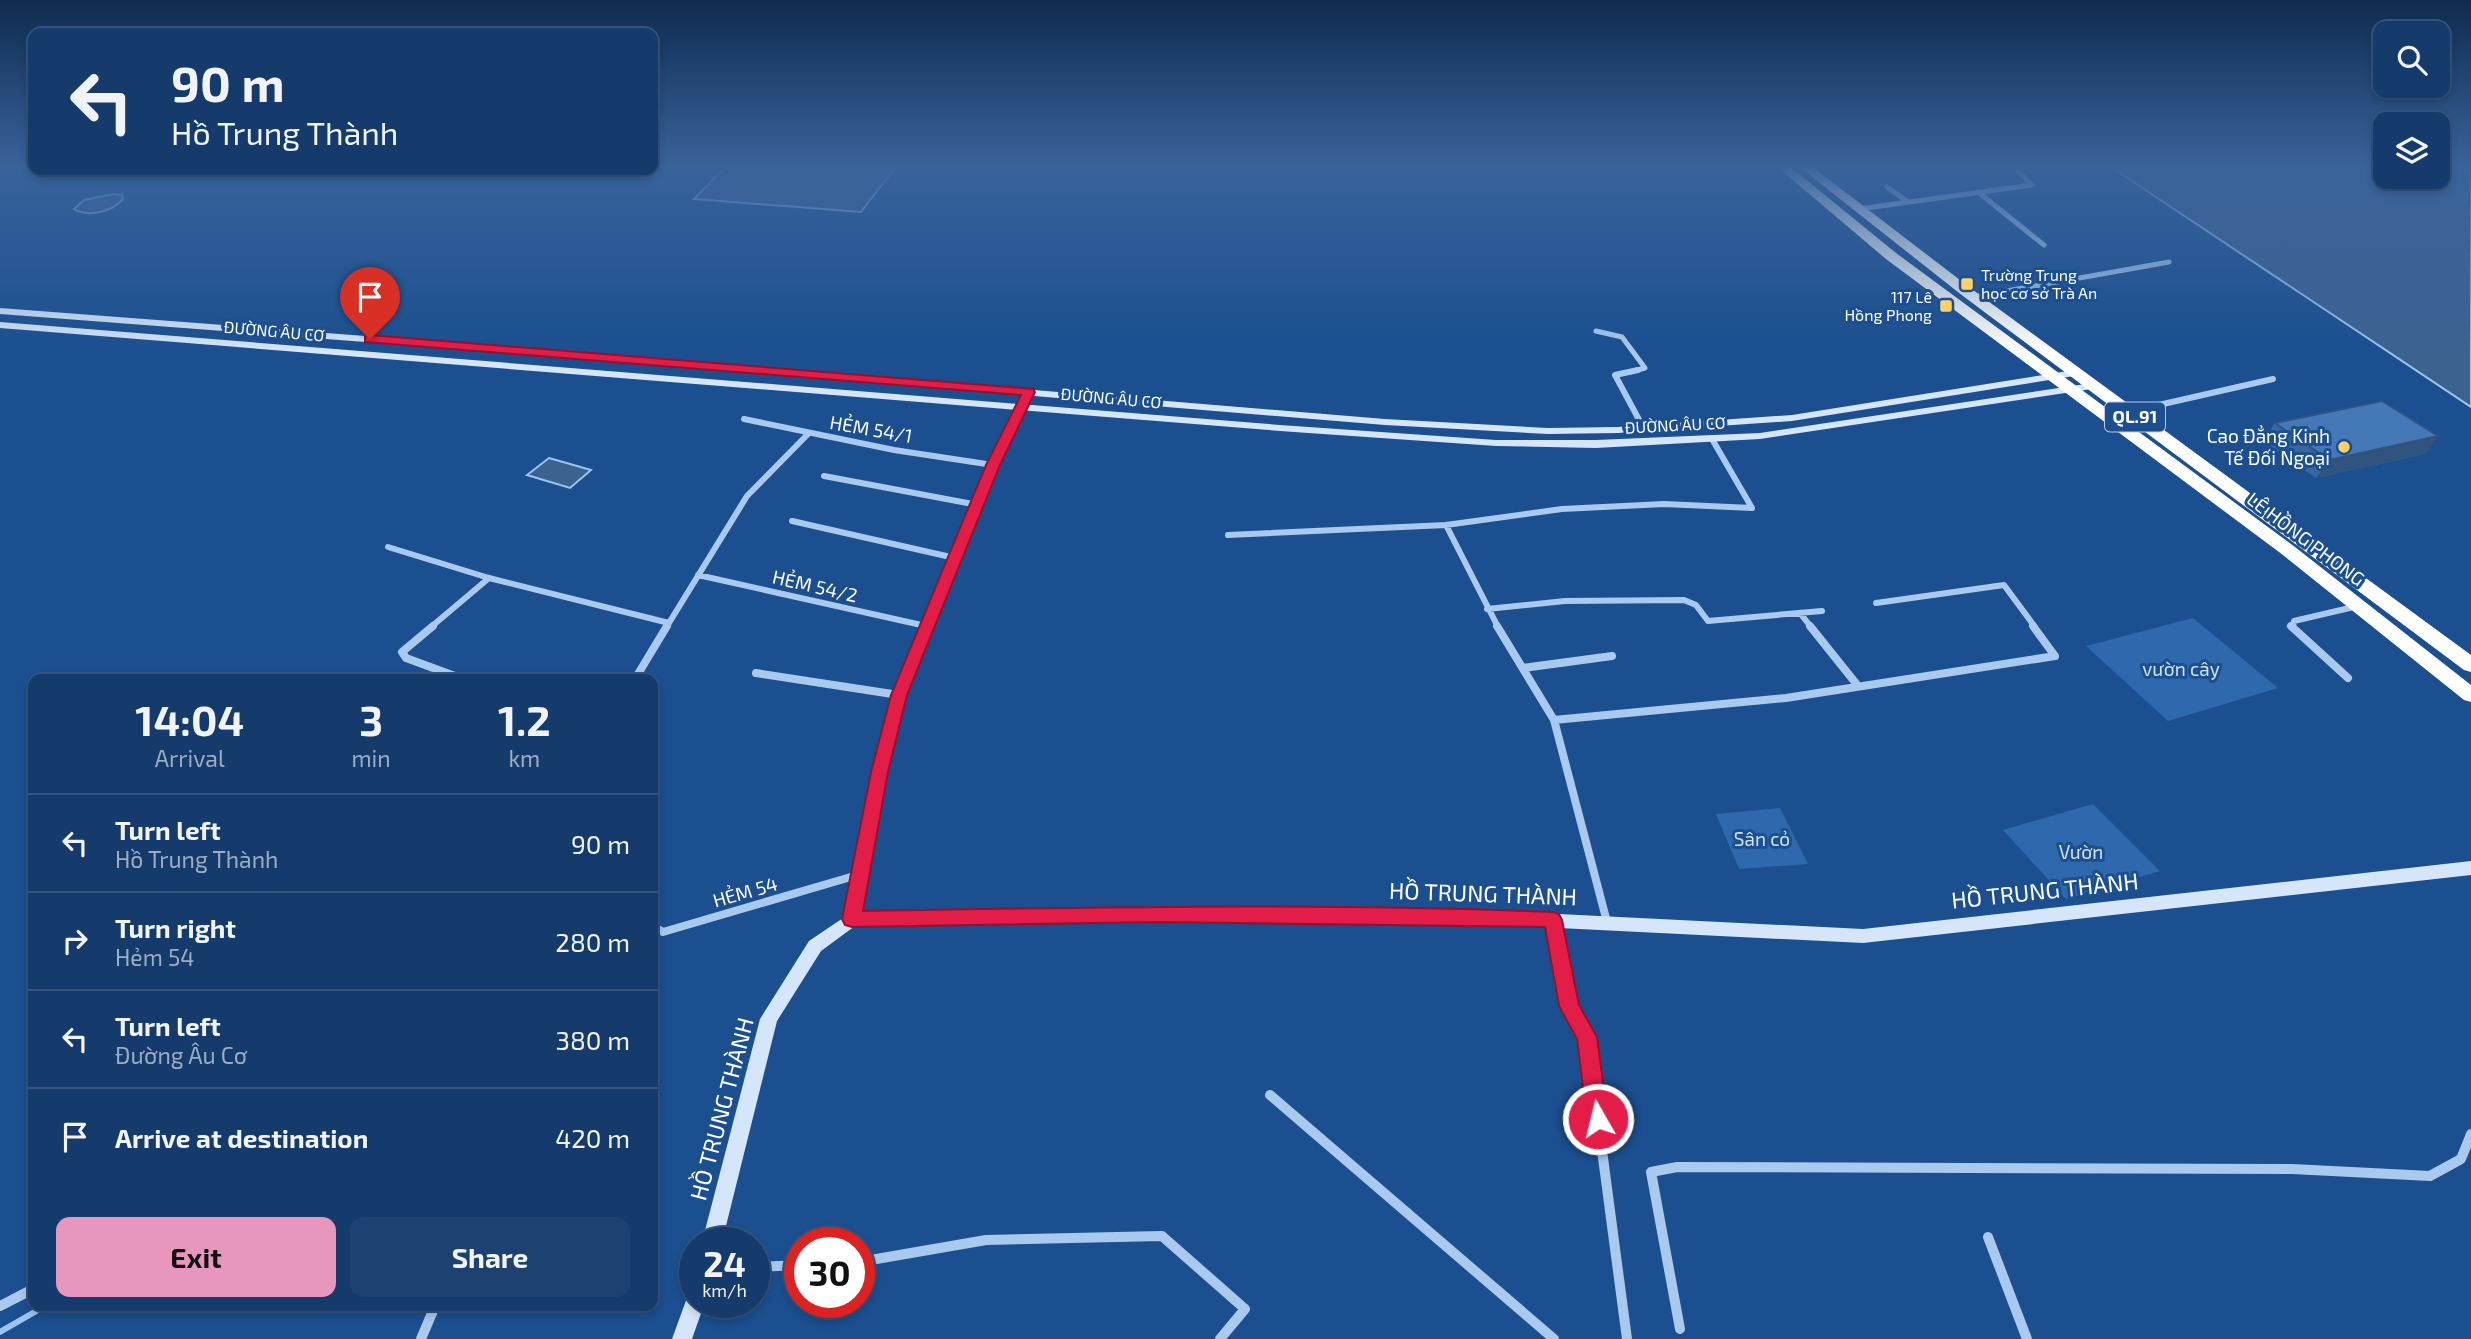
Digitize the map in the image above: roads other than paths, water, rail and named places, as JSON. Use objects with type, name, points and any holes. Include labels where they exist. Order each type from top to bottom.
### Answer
[{"type":"highway","name":"LÊ HỒNG PHONG","points":[[1857,227],[2052,377],[2289,551],[2471,695]]},
{"type":"highway","name":"LÊ HỒNG PHONG","points":[[1882,227],[2074,373],[2313,544],[2471,665]]},
{"type":"highway","points":[[2289,551],[2313,544]]},
{"type":"street","points":[[2022,227],[2044,245]]},
{"type":"street","points":[[1972,297],[2169,262]]},
{"type":"street","name":"ĐƯỜNG ÂU CƠ","points":[[2,313],[1489,429],[1644,429],[1792,418],[2074,373]]},
{"type":"street","name":"ĐƯỜNG ÂU CƠ","points":[[0,325],[1340,433],[1532,444],[1713,439],[1800,431],[2092,386]]},
{"type":"street","points":[[1596,331],[1622,337],[1644,364],[1645,368],[1615,376],[1644,429]]},
{"type":"street","points":[[2128,412],[2273,379]]},
{"type":"street","points":[[852,919],[880,772],[899,695],[993,465],[1029,392]]},
{"type":"street","name":"HẺM 54/1","points":[[744,419],[993,465]]},
{"type":"street","points":[[1340,433],[1341,419]]},
{"type":"street","points":[[638,674],[747,496],[809,433]]},
{"type":"street","points":[[1228,535],[1446,525],[1562,509],[1613,506],[1664,504],[1752,508],[1713,439]]},
{"type":"street","points":[[824,476],[978,505]]},
{"type":"street","points":[[792,521],[955,558]]},
{"type":"street","points":[[1446,525],[1463,565],[1487,609],[1554,720],[1607,922]]},
{"type":"street","points":[[387,547],[489,578],[669,623]]},
{"type":"street","name":"HẺM 54/2","points":[[698,575],[926,626]]},
{"type":"street","points":[[449,674],[406,658],[402,652],[489,578]]},
{"type":"street","points":[[1554,720],[1786,698],[2055,656],[2004,585],[1876,604]]},
{"type":"street","points":[[1487,609],[1565,601],[1684,600],[1696,605],[1709,621],[1822,611]]},
{"type":"street","points":[[2348,678],[2291,626],[2294,621],[2358,606]]},
{"type":"street","points":[[1800,613],[1858,686]]},
{"type":"street","points":[[1523,668],[1612,656]]},
{"type":"street","points":[[756,673],[899,695]]},
{"type":"street","name":"HỒ TRUNG THÀNH","points":[[716,1227],[769,1019],[815,946],[852,919],[1174,914],[1459,916],[1863,936],[2471,868]]},
{"type":"street","name":"HẺM 54","points":[[658,931],[861,874]]},
{"type":"street","points":[[1553,920],[1569,1006],[1587,1037],[1627,1339]]},
{"type":"street","points":[[1270,1095],[1554,1339]]},
{"type":"street","points":[[1680,1329],[1651,1172],[1677,1167],[2292,1169],[2430,1175],[2461,1159],[2471,1134]]},
{"type":"street","points":[[875,1261],[986,1240],[1162,1236],[1245,1309],[1220,1339]]},
{"type":"street","points":[[1988,1237],[2027,1339]]},
{"type":"street","points":[[0,1306],[28,1292]]},
{"type":"street","points":[[421,1339],[433,1311]]},
{"type":"street","points":[[682,1339],[689,1318]]},
{"type":"waterway","points":[[0,1332],[36,1311]]},
{"type":"place","name":"Trường Trung học cơ sở Trà An","points":[[1967,284]]},
{"type":"place","name":"117 Lê Hồng Phong","points":[[1946,306]]},
{"type":"place","name":"Cao Đẳng Kinh Tế Đối Ngoại","points":[[2344,447]]},
{"type":"park label","name":"vườn cây","points":[[2181,669]]},
{"type":"park label","name":"Sân cỏ","points":[[1762,839]]},
{"type":"park label","name":"Vườn","points":[[2081,852]]}]
